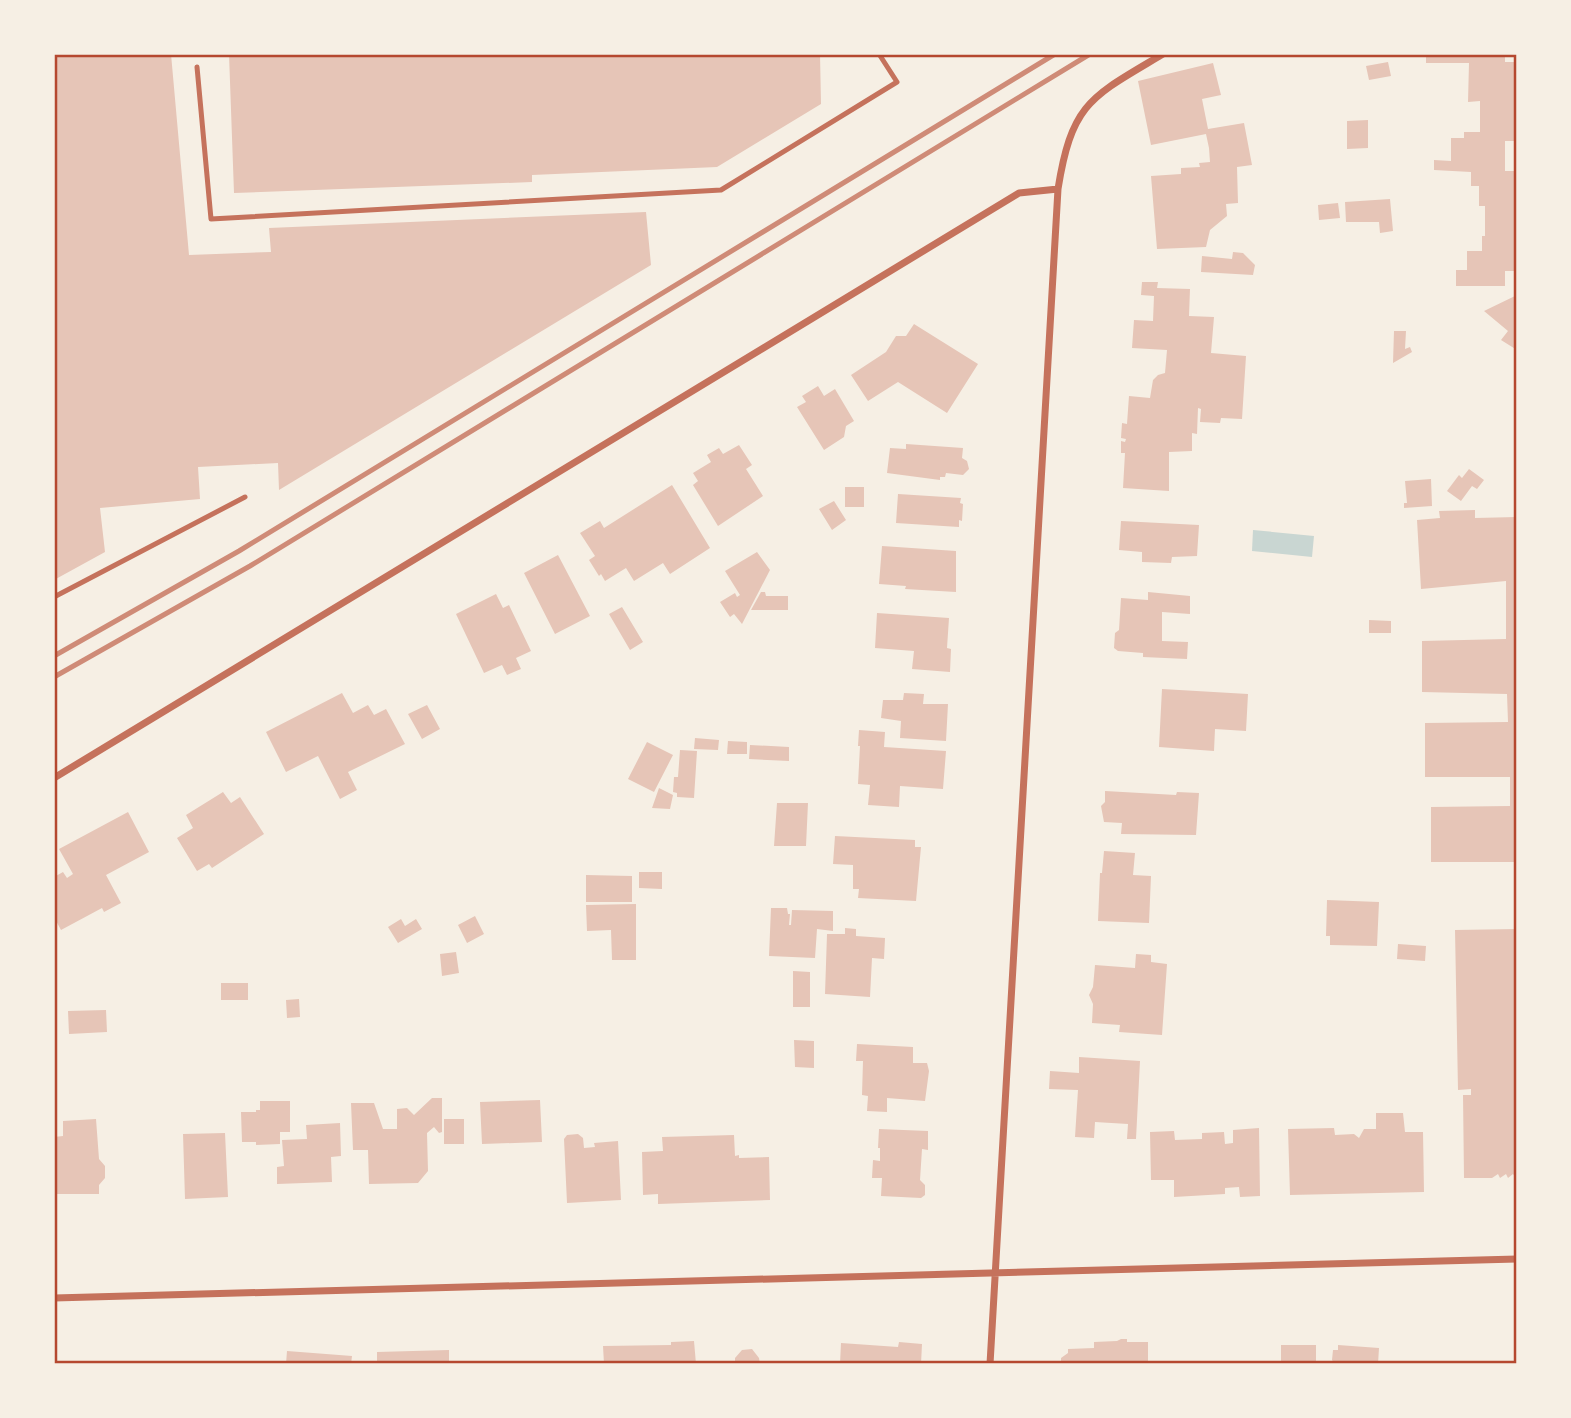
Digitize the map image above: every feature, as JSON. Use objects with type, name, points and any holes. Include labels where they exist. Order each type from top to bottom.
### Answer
[{"type":"street","points":[[990,1364],[1058,189],[1068,138],[1076,120],[1089,103],[1105,89],[1163,54]]},
{"type":"street","points":[[54,778],[1019,192],[1058,189]]},
{"type":"street","points":[[54,1298],[1517,1259]]},
{"type":"lane","points":[[197,67],[211,219],[721,190],[897,82],[879,54]]},
{"type":"lane","points":[[54,597],[245,497]]},
{"type":"shaded area","points":[[1253,530],[1314,536],[1312,557],[1252,551]]},
{"type":"building","points":[[54,54],[171,54],[189,255],[271,252],[269,228],[646,212],[651,265],[279,490],[278,463],[198,467],[200,499],[100,508],[105,552],[54,580]]},
{"type":"building","points":[[229,54],[820,54],[821,104],[717,167],[532,175],[532,182],[234,193]]},
{"type":"building","points":[[1426,54],[1505,54],[1505,62],[1517,62],[1517,141],[1505,141],[1505,171],[1517,171],[1517,271],[1505,271],[1505,286],[1456,286],[1456,270],[1467,270],[1467,251],[1482,251],[1485,206],[1479,206],[1479,186],[1471,186],[1471,172],[1434,170],[1434,160],[1451,161],[1451,138],[1464,138],[1464,132],[1480,132],[1480,101],[1468,102],[1469,63],[1426,63]]},
{"type":"building","points":[[1388,62],[1391,76],[1369,80],[1366,66]]},
{"type":"building","points":[[1213,63],[1221,95],[1202,99],[1208,129],[1244,123],[1252,165],[1237,167],[1238,203],[1226,204],[1227,216],[1210,230],[1206,247],[1157,249],[1151,176],[1181,174],[1181,168],[1200,167],[1199,163],[1210,162],[1209,148],[1206,134],[1151,145],[1138,81]]},
{"type":"building","points":[[1368,120],[1368,148],[1347,149],[1347,121]]},
{"type":"building","points":[[1390,199],[1393,231],[1380,233],[1379,222],[1346,222],[1345,202]]},
{"type":"building","points":[[1338,203],[1340,218],[1319,220],[1318,205]]},
{"type":"building","points":[[1233,252],[1243,253],[1255,265],[1253,275],[1201,272],[1202,256],[1232,259]]},
{"type":"building","points":[[1142,282],[1158,282],[1157,288],[1190,289],[1189,316],[1214,317],[1211,353],[1246,356],[1242,419],[1221,418],[1220,423],[1200,422],[1201,409],[1198,408],[1197,434],[1192,433],[1192,451],[1169,452],[1169,491],[1123,488],[1125,453],[1121,453],[1121,441],[1125,442],[1126,439],[1121,438],[1122,423],[1127,424],[1129,396],[1150,398],[1153,380],[1165,373],[1167,350],[1132,348],[1134,320],[1153,321],[1154,296],[1141,295]]},
{"type":"building","points":[[1515,296],[1517,350],[1501,340],[1508,331],[1484,311]]},
{"type":"building","points":[[914,324],[978,364],[947,413],[898,382],[868,401],[851,375],[886,352],[896,336],[906,336]]},
{"type":"building","points":[[1394,331],[1406,331],[1405,349],[1410,347],[1412,352],[1393,363]]},
{"type":"building","points":[[818,386],[824,396],[835,389],[854,421],[846,426],[844,437],[824,450],[797,407],[806,402],[802,396]]},
{"type":"building","points":[[906,444],[963,448],[962,458],[967,461],[969,469],[963,475],[946,473],[940,480],[887,473],[890,448],[906,449]]},
{"type":"building","points":[[739,445],[752,465],[746,469],[763,496],[718,526],[693,485],[698,481],[693,473],[711,462],[707,455],[719,448],[723,454]]},
{"type":"building","points":[[1469,469],[1484,480],[1477,489],[1472,486],[1461,501],[1447,491],[1459,475],[1462,478]]},
{"type":"building","points":[[1431,479],[1432,506],[1404,508],[1404,503],[1407,503],[1405,481]]},
{"type":"building","points":[[672,485],[710,548],[670,574],[663,563],[634,581],[626,568],[605,581],[589,560],[595,556],[580,533],[600,521],[604,528]]},
{"type":"building","points":[[845,487],[864,487],[864,507],[845,507]]},
{"type":"building","points":[[898,494],[961,498],[962,521],[959,520],[959,527],[896,523]]},
{"type":"building","points":[[834,501],[846,520],[832,530],[819,509]]},
{"type":"building","points":[[1475,510],[1475,518],[1517,517],[1517,858],[1515,862],[1431,862],[1431,807],[1510,806],[1510,777],[1425,777],[1425,723],[1508,722],[1507,694],[1422,692],[1422,641],[1506,639],[1506,581],[1421,589],[1417,520],[1440,518],[1439,511]]},
{"type":"building","points":[[1121,521],[1199,525],[1197,556],[1172,557],[1171,563],[1142,562],[1142,552],[1119,550]]},
{"type":"building","points":[[882,546],[956,551],[956,592],[905,589],[906,586],[879,584]]},
{"type":"building","points":[[757,552],[770,570],[742,624],[734,614],[730,617],[720,602],[735,593],[737,597],[740,595],[725,571]]},
{"type":"building","points":[[558,555],[590,616],[555,634],[524,573]]},
{"type":"building","points":[[761,592],[765,592],[766,596],[788,596],[788,610],[751,610]]},
{"type":"building","points":[[1148,592],[1190,596],[1190,614],[1162,612],[1162,641],[1188,642],[1187,659],[1143,657],[1143,653],[1118,651],[1114,648],[1115,633],[1119,630],[1121,598],[1148,600]]},
{"type":"building","points":[[496,594],[503,608],[509,605],[531,651],[516,658],[521,669],[507,675],[502,665],[484,673],[456,614]]},
{"type":"building","points":[[622,607],[643,642],[630,650],[609,614]]},
{"type":"building","points":[[877,613],[949,618],[947,648],[951,649],[950,672],[912,669],[914,651],[875,648]]},
{"type":"building","points":[[1369,620],[1391,621],[1391,633],[1369,633]]},
{"type":"building","points":[[1162,689],[1248,694],[1246,731],[1215,729],[1214,751],[1159,747]]},
{"type":"building","points":[[342,693],[353,713],[368,705],[374,715],[386,709],[405,744],[348,772],[357,790],[340,799],[318,756],[286,772],[266,732]]},
{"type":"building","points":[[904,693],[924,694],[923,704],[948,704],[946,741],[900,738],[901,721],[881,718],[883,700],[903,700]]},
{"type":"building","points":[[427,705],[440,729],[422,739],[408,714]]},
{"type":"building","points":[[859,730],[885,732],[884,747],[946,751],[943,789],[900,786],[899,807],[868,805],[870,785],[858,784]]},
{"type":"building","points":[[695,738],[719,740],[718,750],[694,749]]},
{"type":"building","points":[[728,741],[747,742],[747,754],[727,754]]},
{"type":"building","points":[[647,742],[673,755],[654,792],[628,779]]},
{"type":"building","points":[[750,745],[789,747],[789,761],[749,759]]},
{"type":"building","points":[[680,750],[697,751],[694,798],[677,797],[677,793],[673,792],[674,777],[678,777]]},
{"type":"building","points":[[659,788],[673,795],[670,809],[652,808]]},
{"type":"building","points":[[1105,791],[1176,795],[1177,792],[1199,793],[1196,835],[1121,834],[1122,823],[1104,822],[1101,806],[1105,802]]},
{"type":"building","points":[[223,792],[231,803],[240,797],[264,834],[212,868],[209,864],[197,871],[177,838],[193,828],[186,815]]},
{"type":"building","points":[[777,803],[808,803],[806,846],[774,846]]},
{"type":"building","points":[[128,812],[149,852],[106,875],[121,903],[104,912],[102,908],[61,930],[54,917],[54,877],[63,872],[67,878],[73,874],[59,849]]},
{"type":"building","points":[[835,836],[915,840],[915,847],[921,847],[916,901],[858,898],[859,889],[853,889],[853,865],[833,864]]},
{"type":"building","points":[[1104,851],[1135,853],[1133,875],[1151,876],[1149,923],[1098,921],[1100,873]]},
{"type":"building","points":[[639,872],[662,872],[662,889],[639,888]]},
{"type":"building","points":[[586,875],[632,876],[632,902],[586,902]]},
{"type":"building","points":[[1327,900],[1379,902],[1377,946],[1330,945],[1330,936],[1326,936]]},
{"type":"building","points":[[636,904],[636,960],[612,960],[611,930],[587,931],[586,905]]},
{"type":"building","points":[[771,908],[787,908],[790,914],[789,925],[792,910],[833,911],[833,931],[817,929],[815,958],[769,956]]},
{"type":"building","points":[[475,916],[484,934],[467,943],[458,925]]},
{"type":"building","points":[[401,919],[405,926],[416,919],[422,929],[398,943],[388,927]]},
{"type":"building","points":[[845,928],[856,929],[856,936],[885,938],[884,959],[872,958],[870,997],[825,994],[827,934],[845,934]]},
{"type":"building","points":[[1517,929],[1517,1179],[1513,1174],[1508,1178],[1506,1174],[1500,1178],[1498,1174],[1492,1178],[1464,1178],[1463,1095],[1471,1095],[1471,1089],[1458,1090],[1455,930]]},
{"type":"building","points":[[1398,944],[1426,946],[1425,961],[1397,959]]},
{"type":"building","points":[[456,952],[459,973],[442,976],[440,954]]},
{"type":"building","points":[[1136,954],[1151,955],[1151,962],[1167,964],[1162,1035],[1119,1032],[1120,1025],[1092,1023],[1093,1004],[1089,995],[1093,987],[1095,965],[1135,968]]},
{"type":"building","points":[[793,971],[810,972],[810,1007],[793,1007]]},
{"type":"building","points":[[221,983],[248,983],[248,1000],[221,1000]]},
{"type":"building","points":[[299,999],[300,1017],[287,1018],[286,1000]]},
{"type":"building","points":[[106,1010],[107,1032],[69,1034],[68,1011]]},
{"type":"building","points":[[794,1040],[814,1041],[814,1068],[795,1067]]},
{"type":"building","points":[[857,1044],[913,1047],[913,1063],[927,1063],[929,1071],[925,1101],[887,1098],[887,1112],[867,1111],[868,1096],[862,1095],[863,1061],[856,1061]]},
{"type":"building","points":[[1079,1057],[1140,1061],[1136,1139],[1127,1139],[1128,1124],[1095,1122],[1094,1138],[1075,1137],[1078,1090],[1049,1089],[1050,1071],[1079,1073]]},
{"type":"building","points":[[432,1098],[442,1098],[442,1132],[439,1133],[434,1127],[427,1133],[428,1171],[418,1183],[369,1184],[368,1150],[353,1150],[351,1103],[374,1103],[383,1129],[397,1129],[397,1109],[407,1108],[414,1115]]},
{"type":"building","points":[[540,1100],[542,1142],[482,1144],[480,1102]]},
{"type":"building","points":[[260,1101],[290,1101],[290,1132],[280,1132],[280,1144],[256,1145],[256,1142],[242,1142],[241,1112],[260,1110]]},
{"type":"building","points":[[1376,1113],[1403,1113],[1405,1132],[1423,1132],[1424,1192],[1290,1195],[1288,1129],[1334,1128],[1335,1135],[1354,1134],[1359,1138],[1364,1129],[1376,1129]]},
{"type":"building","points":[[96,1119],[99,1159],[105,1166],[105,1178],[99,1185],[99,1194],[54,1194],[54,1137],[63,1136],[63,1121]]},
{"type":"building","points":[[444,1119],[464,1119],[464,1144],[444,1144]]},
{"type":"building","points":[[340,1123],[341,1156],[331,1157],[332,1182],[277,1184],[277,1167],[284,1166],[282,1140],[307,1139],[306,1125]]},
{"type":"building","points":[[1259,1128],[1260,1196],[1240,1197],[1239,1187],[1225,1188],[1225,1194],[1174,1197],[1174,1180],[1151,1180],[1150,1132],[1174,1131],[1175,1140],[1202,1139],[1202,1133],[1224,1132],[1225,1144],[1233,1143],[1233,1130]]},
{"type":"building","points":[[879,1129],[928,1131],[928,1150],[922,1149],[920,1180],[925,1185],[925,1195],[921,1198],[881,1196],[882,1178],[872,1178],[873,1160],[880,1161]]},
{"type":"building","points":[[225,1133],[228,1197],[185,1199],[183,1134]]},
{"type":"building","points":[[578,1134],[583,1138],[584,1148],[595,1147],[594,1143],[618,1141],[621,1200],[567,1203],[564,1139],[567,1135]]},
{"type":"building","points":[[734,1135],[735,1156],[769,1157],[770,1200],[658,1204],[658,1194],[643,1195],[642,1152],[663,1151],[662,1137]]},
{"type":"building","points":[[1127,1339],[1127,1342],[1148,1342],[1148,1364],[1061,1364],[1061,1358],[1068,1353],[1068,1349],[1094,1348],[1094,1342]]},
{"type":"building","points":[[694,1341],[696,1364],[604,1364],[603,1346],[671,1345],[671,1342]]},
{"type":"building","points":[[899,1342],[922,1344],[921,1364],[840,1364],[841,1343],[898,1347]]},
{"type":"building","points":[[1281,1345],[1316,1345],[1316,1364],[1281,1364]]},
{"type":"building","points":[[1338,1345],[1379,1348],[1378,1364],[1335,1364],[1332,1360],[1333,1350],[1338,1350]]},
{"type":"building","points":[[752,1349],[760,1364],[735,1364],[735,1358],[742,1350]]},
{"type":"building","points":[[449,1350],[449,1364],[377,1364],[377,1352]]},
{"type":"building","points":[[287,1351],[352,1356],[351,1364],[286,1364]]},
{"type":"railway","points":[[54,656],[239,551],[1055,54]]},
{"type":"railway","points":[[54,677],[250,566],[1090,54]]}]
